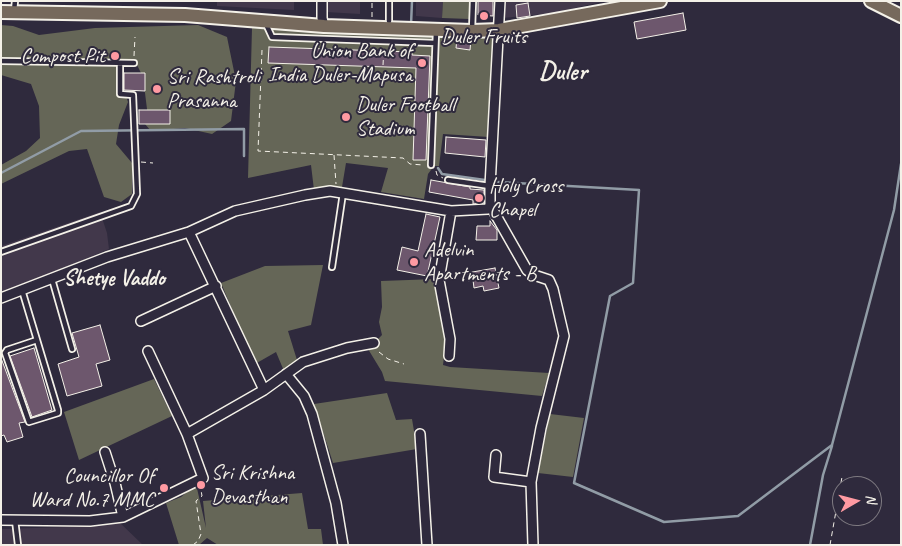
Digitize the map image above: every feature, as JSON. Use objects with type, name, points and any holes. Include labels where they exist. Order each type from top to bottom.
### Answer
[{"type":"main road","points":[[10,9],[185,15],[436,37],[472,31],[498,30],[610,6],[660,1]]},
{"type":"main road","points":[[871,1],[900,14]]},
{"type":"street","points":[[322,1],[324,26]]},
{"type":"street","points":[[500,1],[490,205],[527,270],[534,276],[549,280],[553,289],[564,336],[531,482],[533,545]]},
{"type":"street","points":[[1,298],[106,257],[189,232],[235,212],[305,195],[330,191],[450,211],[485,211],[490,205]]},
{"type":"street","points":[[448,356],[450,339],[440,280],[450,211]]},
{"type":"street","points":[[189,232],[264,390]]},
{"type":"street","points":[[141,321],[216,286]]},
{"type":"street","points":[[187,434],[264,390],[303,362],[347,348],[374,343]]},
{"type":"street","points":[[1,520],[90,521],[123,516],[203,478],[187,434],[148,352]]},
{"type":"street","points":[[286,374],[304,396],[312,414],[336,503],[343,545]]},
{"type":"street","points":[[420,434],[427,545]]},
{"type":"street","points":[[105,452],[123,516]]},
{"type":"street","points":[[496,454],[494,477],[531,482]]},
{"type":"lane","points":[[472,31],[473,1]]},
{"type":"lane","points":[[389,2],[389,21]]},
{"type":"lane","points":[[265,21],[266,28],[272,37],[384,41],[436,37],[431,165]]},
{"type":"lane","points":[[1,61],[134,63]]},
{"type":"lane","points":[[1,252],[130,206],[137,194],[133,96],[120,94],[120,63]]},
{"type":"lane","points":[[448,180],[490,186]]},
{"type":"lane","points":[[332,267],[343,193]]},
{"type":"lane","points":[[51,277],[72,349]]},
{"type":"lane","points":[[22,289],[58,410],[58,413],[28,422],[5,353],[7,350],[37,340]]},
{"type":"lane","points":[[15,520],[18,545]]},
{"type":"path","points":[[372,1],[372,21]]},
{"type":"path","points":[[134,63],[135,37]]},
{"type":"path","points":[[383,65],[384,41]]},
{"type":"path","points":[[262,50],[258,151],[403,158],[410,164],[434,166],[437,175],[448,180]]},
{"type":"path","points":[[330,191],[336,188],[334,154]]},
{"type":"path","points":[[136,162],[153,162]]},
{"type":"path","points":[[374,343],[379,353],[388,359],[404,364]]},
{"type":"path","points":[[193,545],[198,541],[201,534],[196,500],[202,496],[199,479]]},
{"type":"path","points":[[830,545],[833,526]]},
{"type":"shaded area","points":[[217,1],[294,1],[294,10],[217,6]]},
{"type":"shaded area","points":[[326,1],[360,1],[360,14],[326,12]]},
{"type":"shaded area","points":[[416,1],[443,1],[442,18],[416,16]]},
{"type":"shaded area","points":[[504,1],[605,1],[553,13],[503,18]]},
{"type":"shaded area","points":[[100,212],[107,233],[109,249],[1,295],[1,246]]},
{"type":"shaded area","points":[[118,521],[143,545],[1,545],[1,529],[102,526]]},
{"type":"green space","points":[[443,1],[470,1],[469,19],[442,18]]},
{"type":"green space","points":[[1,25],[13,26],[39,35],[95,28],[198,25],[227,37],[236,81],[231,121],[212,134],[185,128],[151,131],[145,124],[147,109],[143,77],[134,59],[123,61],[123,87],[128,102],[119,125],[116,144],[132,163],[132,194],[121,202],[104,197],[87,149],[69,151],[1,184],[1,165],[26,151],[40,138],[39,106],[31,84],[1,75]]},
{"type":"green space","name":"Duler Football Stadium","points":[[252,28],[444,36],[495,35],[489,137],[443,134],[439,166],[434,166],[428,174],[424,199],[381,192],[388,168],[346,163],[342,187],[314,190],[311,165],[248,178]]},
{"type":"green space","points":[[323,265],[311,325],[288,331],[297,360],[284,371],[276,352],[255,364],[221,283],[265,266]]},
{"type":"green space","points":[[436,279],[446,340],[443,365],[549,373],[542,396],[385,381],[382,372],[368,349],[382,335],[379,322],[382,307],[381,281]]},
{"type":"green space","points":[[154,379],[172,416],[79,460],[64,412]]},
{"type":"green space","points":[[387,393],[396,420],[412,419],[417,449],[333,463],[314,404]]},
{"type":"green space","points":[[550,414],[584,418],[573,477],[538,473]]},
{"type":"green space","points":[[196,484],[206,528],[203,501],[302,493],[308,529],[321,529],[323,545],[218,545],[207,538],[199,545],[179,545],[166,503],[181,497]]},
{"type":"building","points":[[478,1],[493,1],[493,16],[478,15]]},
{"type":"building","points":[[528,3],[530,16],[517,18],[516,5]]},
{"type":"building","points":[[683,13],[686,30],[637,39],[634,22]]},
{"type":"building","points":[[457,39],[471,39],[470,50],[456,48]]},
{"type":"building","points":[[269,47],[412,52],[412,55],[430,56],[426,160],[413,160],[416,68],[268,63]]},
{"type":"building","points":[[124,73],[145,73],[145,91],[124,90]]},
{"type":"building","points":[[139,110],[170,110],[170,124],[139,124]]},
{"type":"building","points":[[446,137],[486,140],[485,157],[445,153]]},
{"type":"building","points":[[431,180],[470,187],[470,189],[484,190],[484,203],[473,204],[473,200],[429,192]]},
{"type":"building","points":[[426,214],[440,217],[427,276],[397,270],[402,247],[418,251]]},
{"type":"building","points":[[490,221],[497,230],[497,240],[476,240],[477,226],[490,226]]},
{"type":"building","points":[[495,268],[499,288],[484,291],[483,286],[474,288],[473,280],[468,281],[467,273]]},
{"type":"building","points":[[100,325],[110,360],[96,364],[102,386],[67,396],[58,364],[79,357],[72,333]]},
{"type":"building","points":[[34,348],[52,410],[32,417],[10,356]]},
{"type":"building","points":[[1,358],[25,422],[19,423],[23,437],[7,442],[4,435],[1,436]]},
{"type":"waterway","points":[[411,25],[412,1]]},
{"type":"waterway","points":[[1,173],[81,131],[244,129],[244,156]]},
{"type":"waterway","points":[[498,182],[639,190],[633,283],[610,296],[574,483],[664,522],[738,516],[832,445],[894,210],[901,164]]},
{"type":"waterway","points":[[438,168],[442,174],[485,180]]},
{"type":"waterway","points":[[810,545],[823,475],[832,446]]},
{"type":"place","name":"Duler Fruits","points":[[484,16]]},
{"type":"place","name":"Compost Pit","points":[[115,56]]},
{"type":"place","name":"Union Bank of India Duler-Mapusa","points":[[422,63]]},
{"type":"place","name":"Sri Rashtroli Prasanna","points":[[157,89]]},
{"type":"place","name":"Duler Football Stadium","points":[[346,117]]},
{"type":"place","name":"Holy Cross Chapel","points":[[479,198]]},
{"type":"place","name":"Adelvin Apartments - B","points":[[414,262]]},
{"type":"place","name":"Sri Krishna Devasthan","points":[[201,485]]},
{"type":"place","name":"Councillor Of Ward No.7 MMC","points":[[164,488]]},
{"type":"district","name":"Duler","points":[[563,72]]},
{"type":"district","name":"Shetye Vaddo","points":[[114,279]]}]
